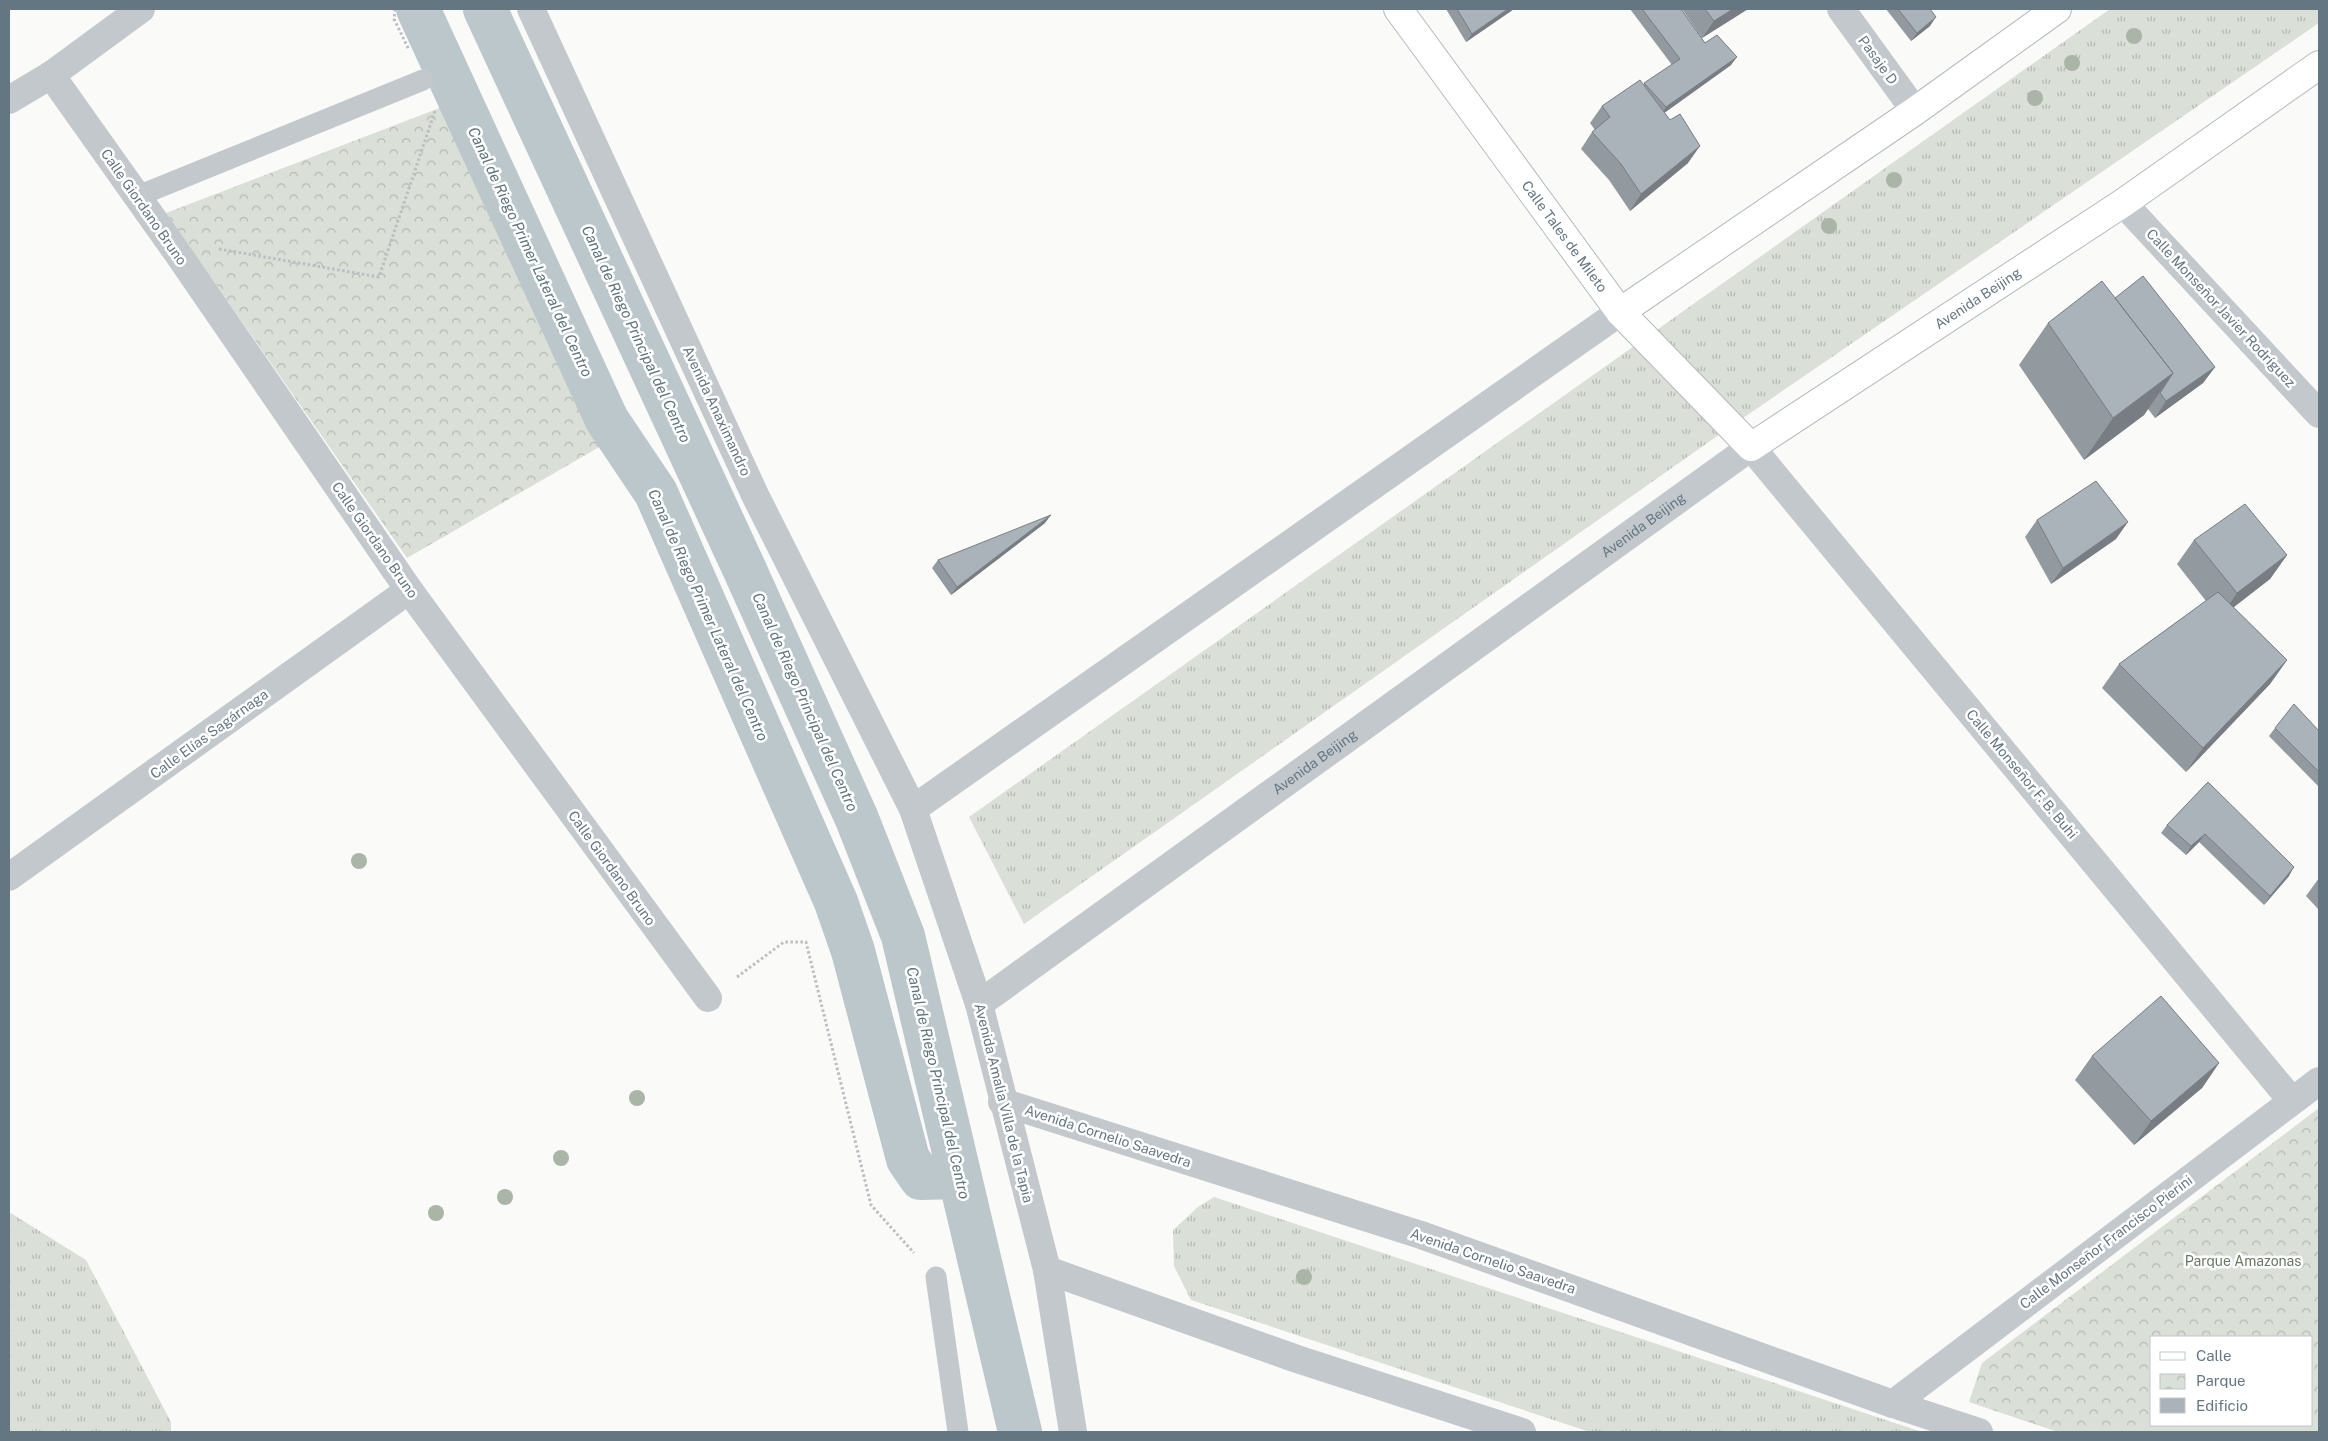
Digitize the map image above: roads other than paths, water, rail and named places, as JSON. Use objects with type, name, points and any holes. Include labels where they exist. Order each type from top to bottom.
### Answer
[{"type":"street","points":[[9,100],[51,75],[142,9]]},
{"type":"street","name":"Avenida Anaximandro","points":[[531,9],[755,495],[913,809]]},
{"type":"street","name":"Calle Tales de Mileto","points":[[1398,9],[1620,312],[1751,447]]},
{"type":"street","name":"Pasaje D","points":[[1841,9],[1915,111]]},
{"type":"street","points":[[913,809],[1620,312],[1915,111],[2057,9]]},
{"type":"street","name":"Avenida Beijing","points":[[979,1004],[1751,447],[2123,202],[2319,65]]},
{"type":"street","name":"Calle Giordano Bruno","points":[[51,75],[138,196],[409,590],[708,998]]},
{"type":"street","name":"Calle Monseñor Javier Rodríguez","points":[[2123,202],[2319,414]]},
{"type":"street","name":"Calle Monseñor F. B. Buhi","points":[[1751,447],[2292,1102]]},
{"type":"street","name":"Calle Elías Sagárnaga","points":[[9,877],[409,590]]},
{"type":"street","name":"Avenida Amalia Villa de la Tapia","points":[[913,809],[979,1004],[1002,1102],[1048,1270],[1073,1432]]},
{"type":"street","name":"Calle Monseñor Francisco Pierini","points":[[1893,1404],[2319,1081]]},
{"type":"street","name":"Avenida Cornelio Saavedra","points":[[1002,1102],[1421,1235],[1893,1404],[1980,1432]]},
{"type":"street","points":[[1048,1270],[1297,1359],[1522,1432]]},
{"type":"lane","points":[[138,196],[422,80]]},
{"type":"lane","points":[[936,1277],[958,1432]]},
{"type":"waterway","name":"Canal de Riego Primer Lateral del Centro","points":[[418,9],[607,420],[656,493],[836,902],[853,951],[908,1159],[921,1178],[960,1177]]},
{"type":"waterway","name":"Canal de Riego Principal del Centro","points":[[485,9],[743,566],[857,819],[903,936],[1020,1432]]},
{"type":"park label","name":"Parque Amazonas","points":[[2243,1261]]}]
